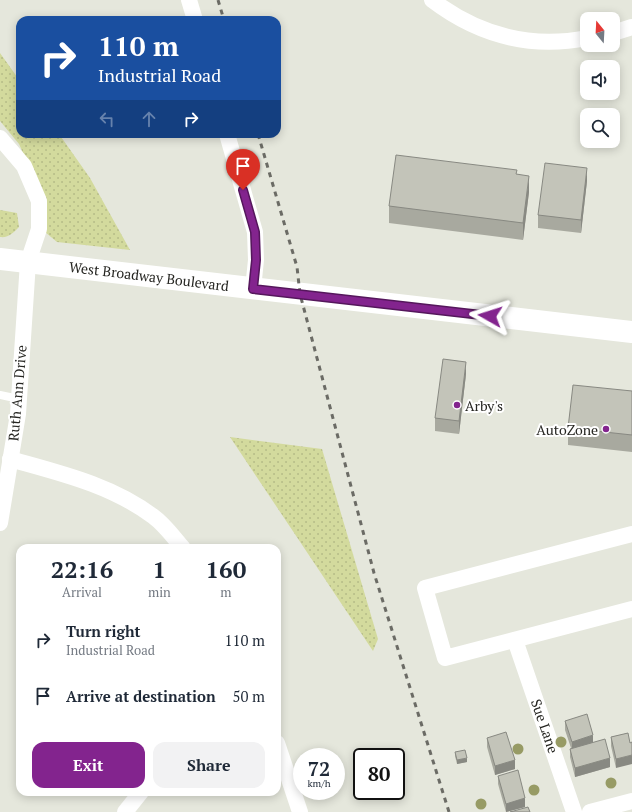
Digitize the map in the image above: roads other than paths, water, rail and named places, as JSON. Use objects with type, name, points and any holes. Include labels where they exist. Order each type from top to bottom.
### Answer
[{"type":"highway","name":"West Broadway Boulevard","points":[[0,259],[632,332]]},
{"type":"street","points":[[189,0],[194,16]]},
{"type":"street","points":[[432,0],[444,9],[477,27],[512,39],[540,42],[580,39]]},
{"type":"street","points":[[620,31],[632,28]]},
{"type":"street","name":"Ruth Ann Drive","points":[[0,138],[24,166],[39,200],[39,229],[28,262],[19,399],[0,523]]},
{"type":"street","points":[[228,138],[255,232],[256,260],[253,289]]},
{"type":"street","points":[[10,459],[80,478],[126,499],[154,517],[179,544]]},
{"type":"street","points":[[632,534],[425,588],[445,658],[632,609]]},
{"type":"street","name":"Sue Lane","points":[[515,640],[574,812]]},
{"type":"street","points":[[281,755],[300,812]]},
{"type":"street","points":[[125,812],[138,796]]},
{"type":"street","points":[[590,812],[632,801]]},
{"type":"lane","points":[[0,395],[19,399]]},
{"type":"railway","points":[[218,0],[223,16]]},
{"type":"railway","points":[[259,138],[297,267],[300,294],[374,573],[449,812]]},
{"type":"place","name":"Arby's","points":[[457,405]]},
{"type":"place","name":"AutoZone","points":[[606,429]]}]
